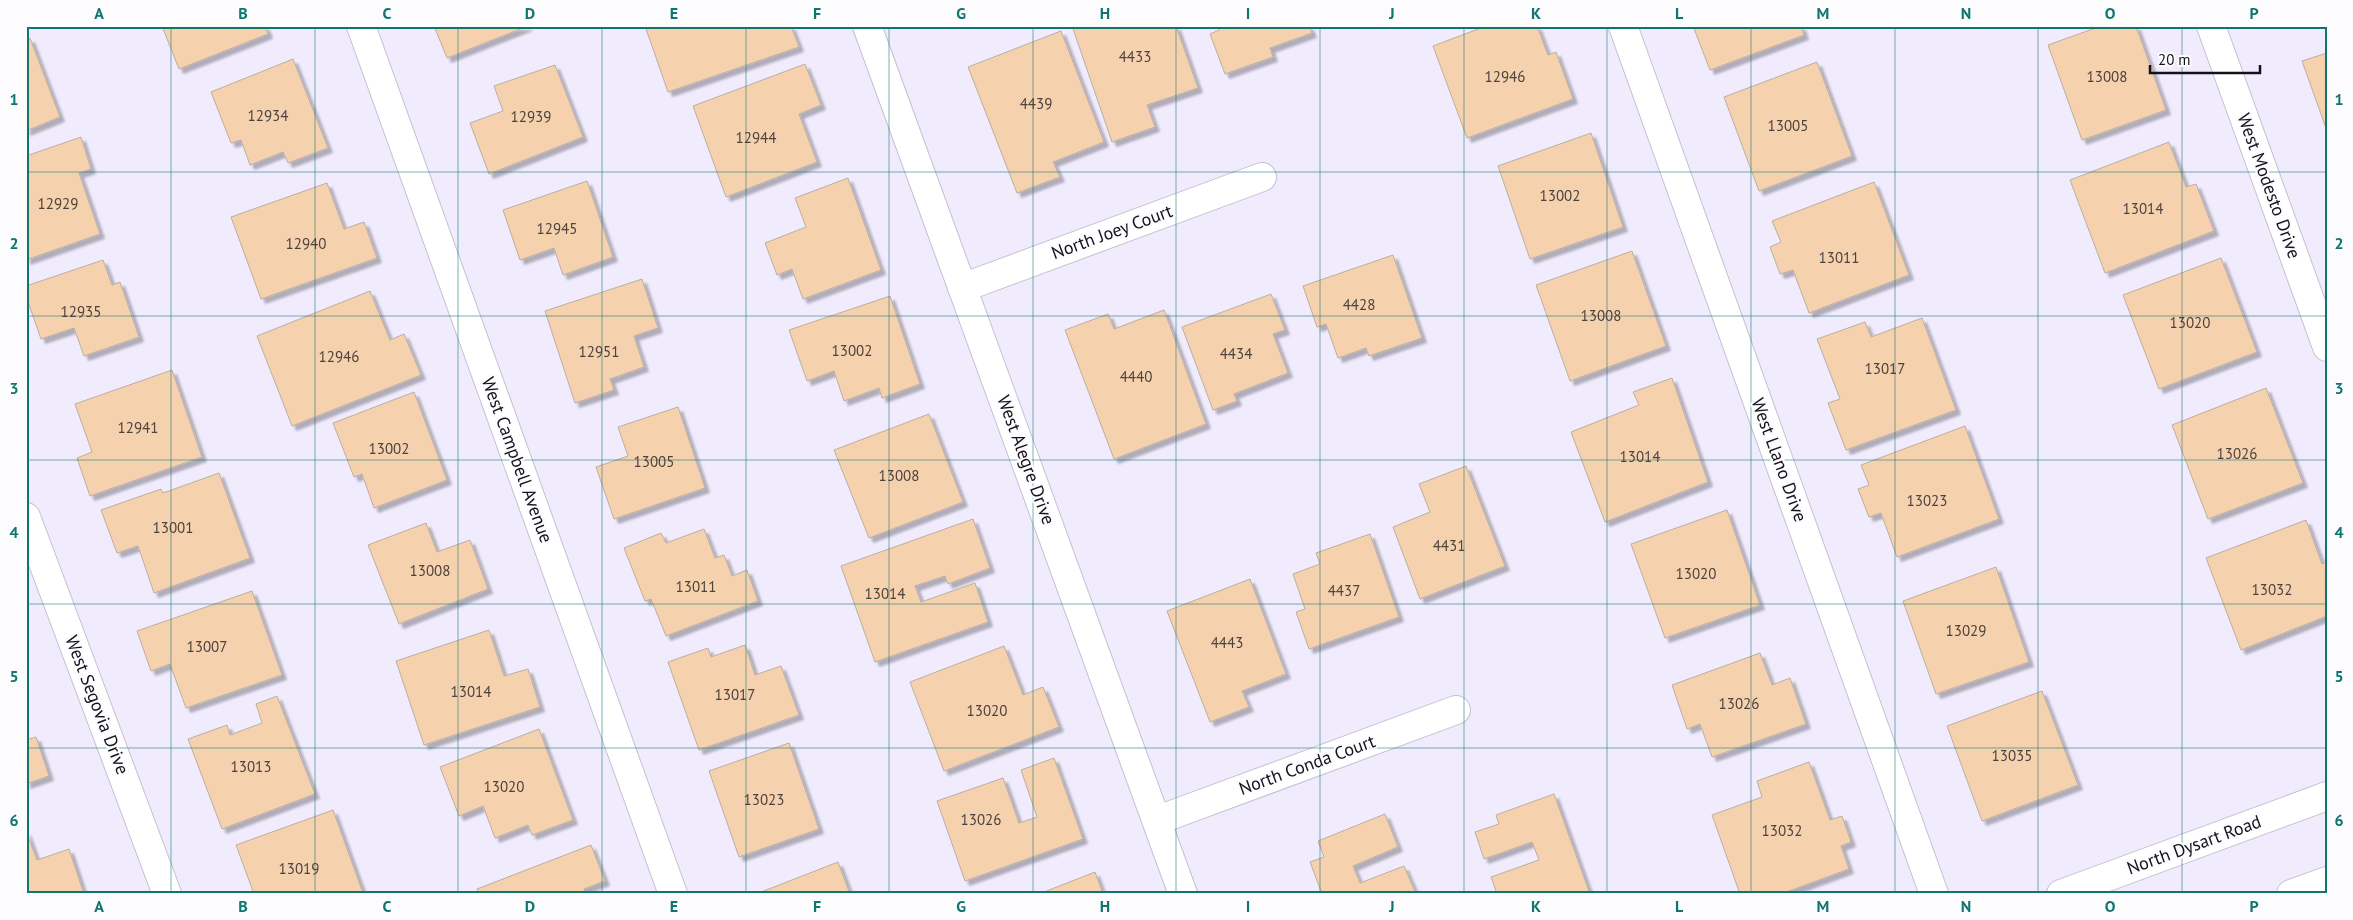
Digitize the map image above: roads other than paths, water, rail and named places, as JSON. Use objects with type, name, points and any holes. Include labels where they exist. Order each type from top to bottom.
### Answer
[{"type":"street","name":"West Campbell Avenue","points":[[361,26],[673,894]]},
{"type":"street","name":"West Alegre Drive","points":[[867,26],[1158,820],[1183,894]]},
{"type":"street","name":"West Llano Drive","points":[[1623,26],[1934,894]]},
{"type":"street","name":"West Modesto Drive","points":[[2211,26],[2327,346]]},
{"type":"street","name":"North Joey Court","points":[[962,288],[1262,177]]},
{"type":"street","name":"West Segovia Drive","points":[[26,517],[167,894]]},
{"type":"street","name":"North Conda Court","points":[[1158,820],[1456,710]]},
{"type":"street","name":"North Dysart Road","points":[[2061,894],[2327,796]]},
{"type":"street","points":[[2291,894],[2327,881]]}]
